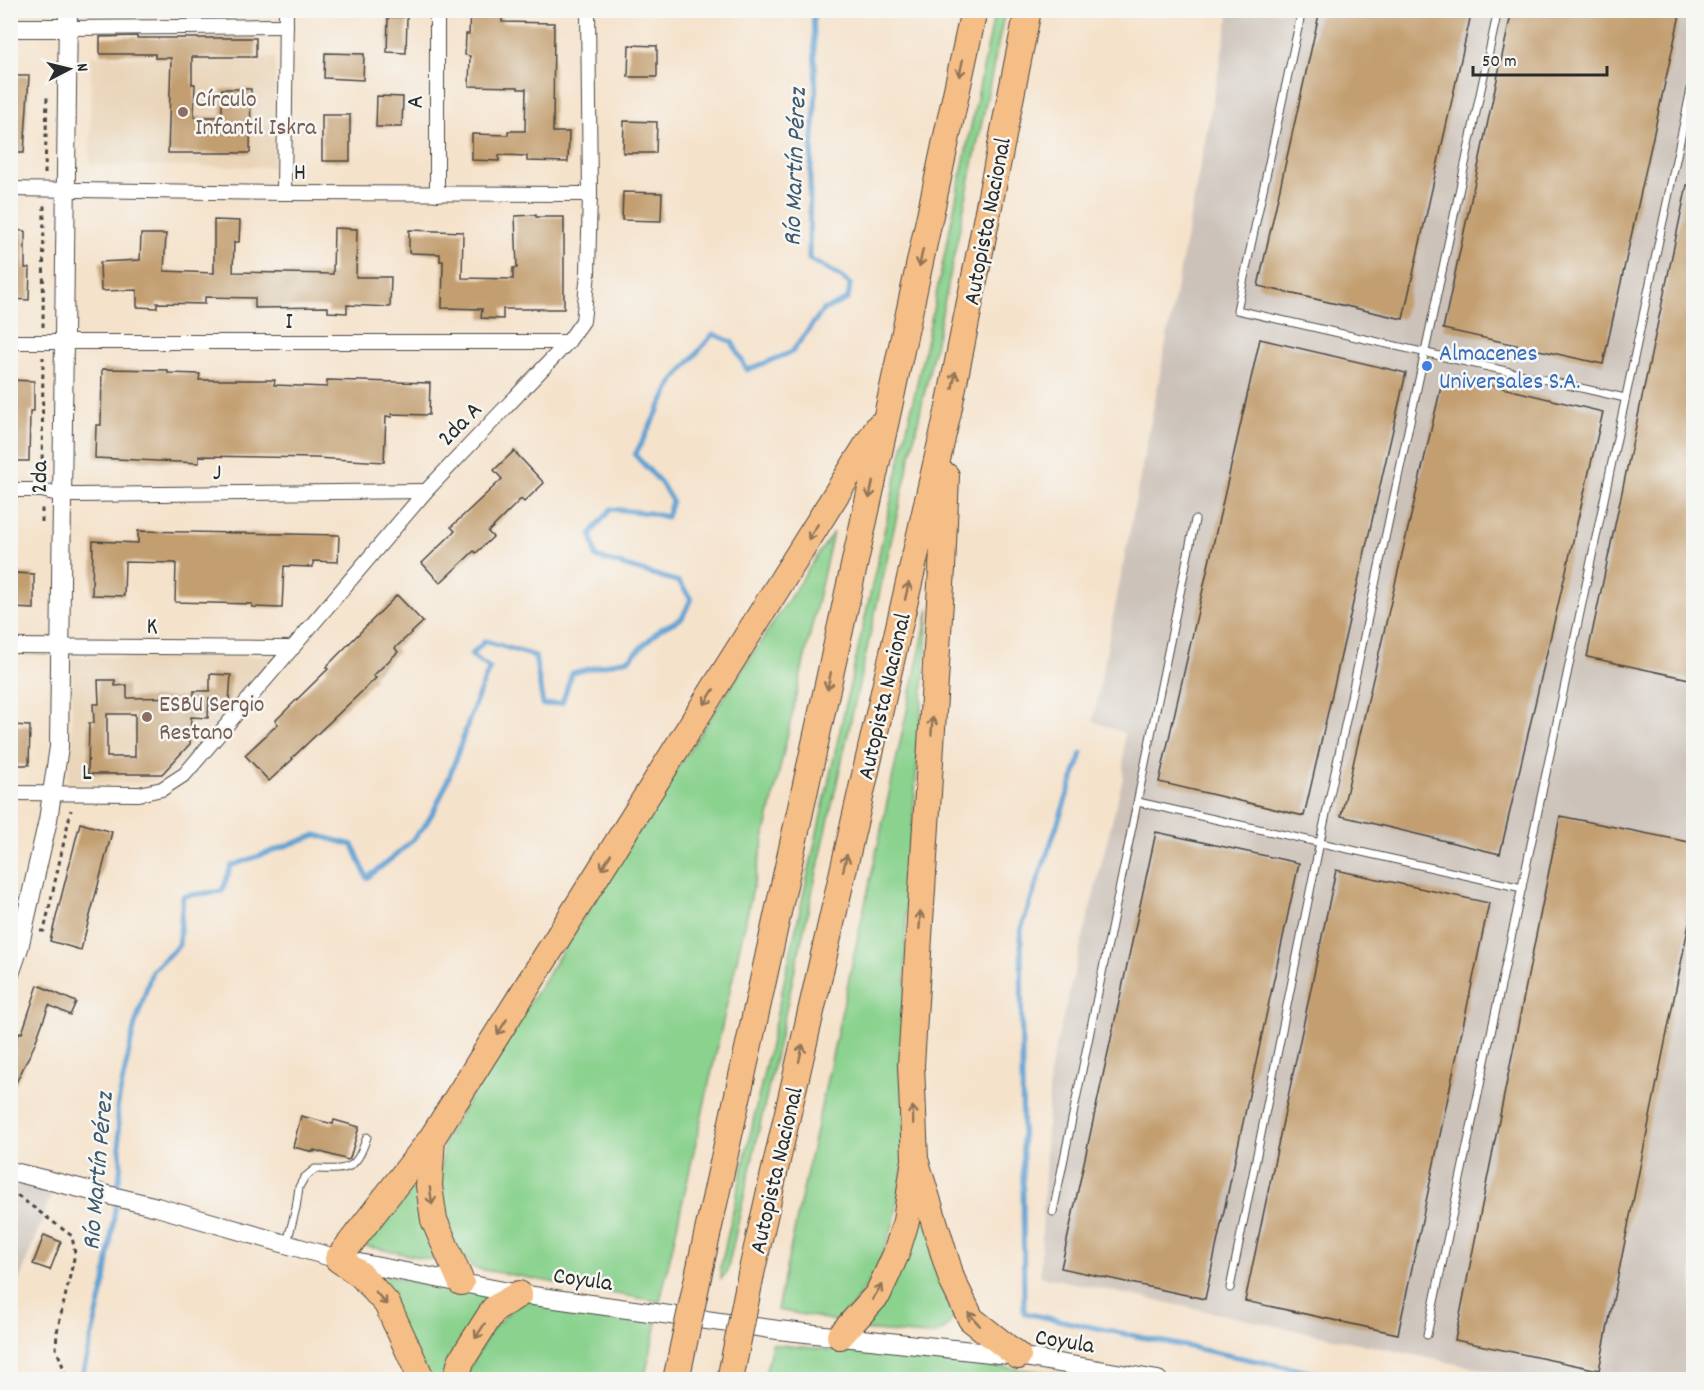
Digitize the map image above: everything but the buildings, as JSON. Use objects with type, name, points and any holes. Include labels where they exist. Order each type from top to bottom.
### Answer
[{"type":"highway","points":[[676,1380],[974,10]]},
{"type":"highway","name":"Autopista Nacional","points":[[730,1380],[751,1274],[948,412],[1028,10]]},
{"type":"highway","points":[[422,1380],[387,1304],[361,1275],[338,1259],[432,1138],[888,411]]},
{"type":"highway","points":[[840,1336],[878,1294],[896,1254],[906,1221],[915,1158],[911,1065],[942,569],[948,412]]},
{"type":"highway","points":[[432,1138],[429,1186],[434,1220],[461,1282]]},
{"type":"highway","points":[[915,1158],[952,1280],[971,1319],[1018,1356]]},
{"type":"highway","points":[[456,1380],[461,1361],[494,1309],[519,1294]]},
{"type":"street","points":[[284,193],[286,10]]},
{"type":"street","name":"A","points":[[436,195],[437,10]]},
{"type":"street","name":"2da A","points":[[162,789],[185,774],[426,491],[568,342],[583,321],[588,273],[590,194],[588,10]]},
{"type":"street","points":[[10,28],[68,19],[286,26]]},
{"type":"street","name":"2da","points":[[10,974],[53,793],[59,747],[68,19]]},
{"type":"street","name":"H","points":[[10,189],[436,195],[590,194]]},
{"type":"street","name":"I","points":[[10,342],[568,342]]},
{"type":"street","name":"J","points":[[10,490],[42,490],[62,495],[426,491]]},
{"type":"street","name":"K","points":[[10,646],[293,648]]},
{"type":"street","name":"L","points":[[10,793],[139,794],[162,789]]},
{"type":"street","name":"Coyula","points":[[10,1170],[157,1207],[338,1259],[519,1294],[778,1330],[1018,1356],[1158,1380]]},
{"type":"lane","points":[[1302,10],[1237,310],[1625,398]]},
{"type":"lane","points":[[1230,1288],[1320,843],[1498,10]]},
{"type":"lane","points":[[1427,1335],[1694,75]]},
{"type":"lane","points":[[1053,1212],[1195,520]]},
{"type":"lane","points":[[1138,802],[1522,888]]},
{"type":"lane","points":[[287,1243],[294,1219],[299,1187],[304,1178],[315,1169],[336,1170],[352,1166],[360,1159],[367,1137]]},
{"type":"path","points":[[42,526],[47,94]]},
{"type":"path","points":[[10,1190],[72,1236],[75,1254],[57,1332],[56,1348],[65,1372]]},
{"type":"shaded area","name":"Almacenes Universales S.A.","points":[[1230,11],[1693,11],[1693,1379],[1528,1379],[1040,1276],[1050,1070],[1123,777],[1124,733],[1093,721]]},
{"type":"shaded area","name":"Círculo Infantil Iskra","points":[[91,56],[275,58],[274,167],[90,165]]},
{"type":"shaded area","name":"ESBU Sergio Restano","points":[[72,657],[276,657],[182,764],[163,778],[145,783],[67,784],[72,744]]},
{"type":"shaded area","points":[[11,1171],[56,1181],[11,1303]]},
{"type":"green space","points":[[995,11],[1005,11],[937,337],[727,1272],[721,1279],[720,1270],[928,334]]},
{"type":"green space","points":[[833,532],[660,1302],[474,1268],[455,1248],[438,1192],[445,1138],[667,784]]},
{"type":"green space","points":[[929,609],[906,910],[904,1159],[895,1219],[879,1266],[853,1306],[836,1321],[777,1310]]},
{"type":"green space","points":[[423,1158],[443,1262],[360,1245]]},
{"type":"green space","points":[[921,1201],[956,1312],[946,1328],[939,1333],[929,1335],[861,1330]]},
{"type":"green space","points":[[368,1272],[499,1297],[448,1379],[428,1379]]},
{"type":"green space","points":[[526,1300],[657,1323],[644,1379],[464,1380],[489,1335],[504,1317]]},
{"type":"green space","points":[[772,1344],[1095,1377],[1095,1380],[764,1380]]},
{"type":"waterway","name":"Río Martín Pérez","points":[[81,1380],[105,1282],[121,1164],[117,1108],[134,1028],[152,971],[179,945],[183,896],[222,891],[231,866],[316,835],[353,845],[367,878],[394,857],[426,824],[441,796],[490,668],[471,655],[485,641],[535,656],[543,705],[562,703],[572,673],[629,659],[659,630],[682,618],[691,599],[679,582],[596,557],[591,533],[611,509],[667,517],[672,501],[661,483],[635,455],[674,380],[713,334],[732,342],[747,370],[792,352],[823,310],[848,299],[850,284],[809,259],[810,182],[816,92],[813,10]]},
{"type":"waterway","points":[[1082,753],[1021,929],[1024,1313],[1349,1380]]},
{"type":"place","name":"Círculo Infantil Iskra","points":[[183,112]]},
{"type":"place","name":"Almacenes Universales S.A.","points":[[1427,366]]},
{"type":"place","name":"ESBU Sergio Restano","points":[[147,717]]}]
